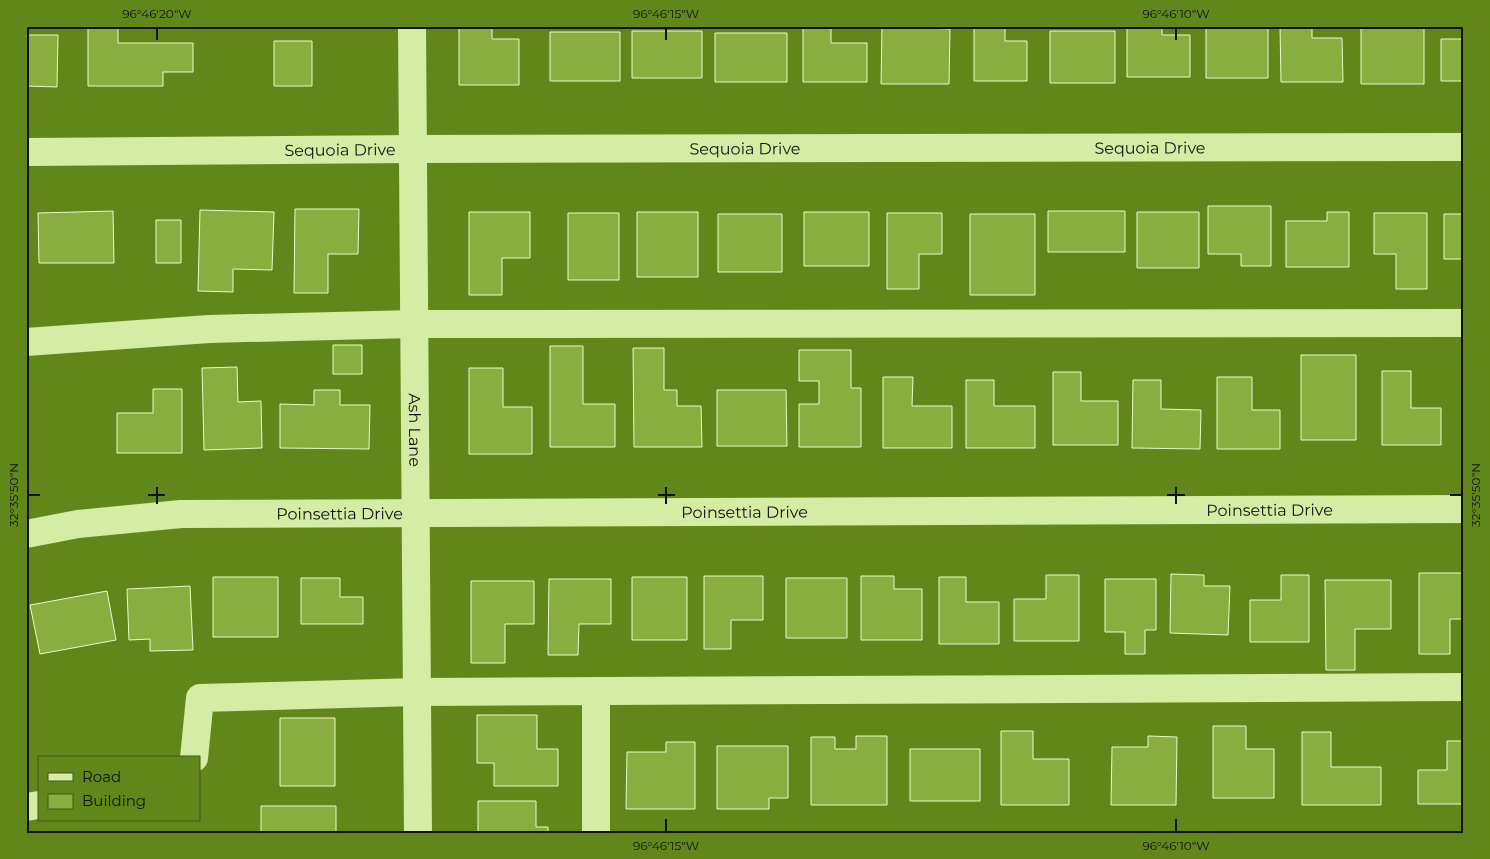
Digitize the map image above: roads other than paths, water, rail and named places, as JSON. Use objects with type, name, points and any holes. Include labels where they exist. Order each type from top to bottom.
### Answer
[{"type":"street","name":"Ash Lane","points":[[412,26],[418,833]]},
{"type":"street","name":"Sequoia Drive","points":[[26,152],[412,149],[1464,147]]},
{"type":"street","points":[[26,342],[210,329],[414,324],[1464,323]]},
{"type":"street","name":"Poinsettia Drive","points":[[26,534],[78,524],[181,514],[1464,510]]},
{"type":"street","points":[[194,756],[200,698],[417,692],[1464,687]]},
{"type":"street","points":[[596,691],[596,833]]}]
